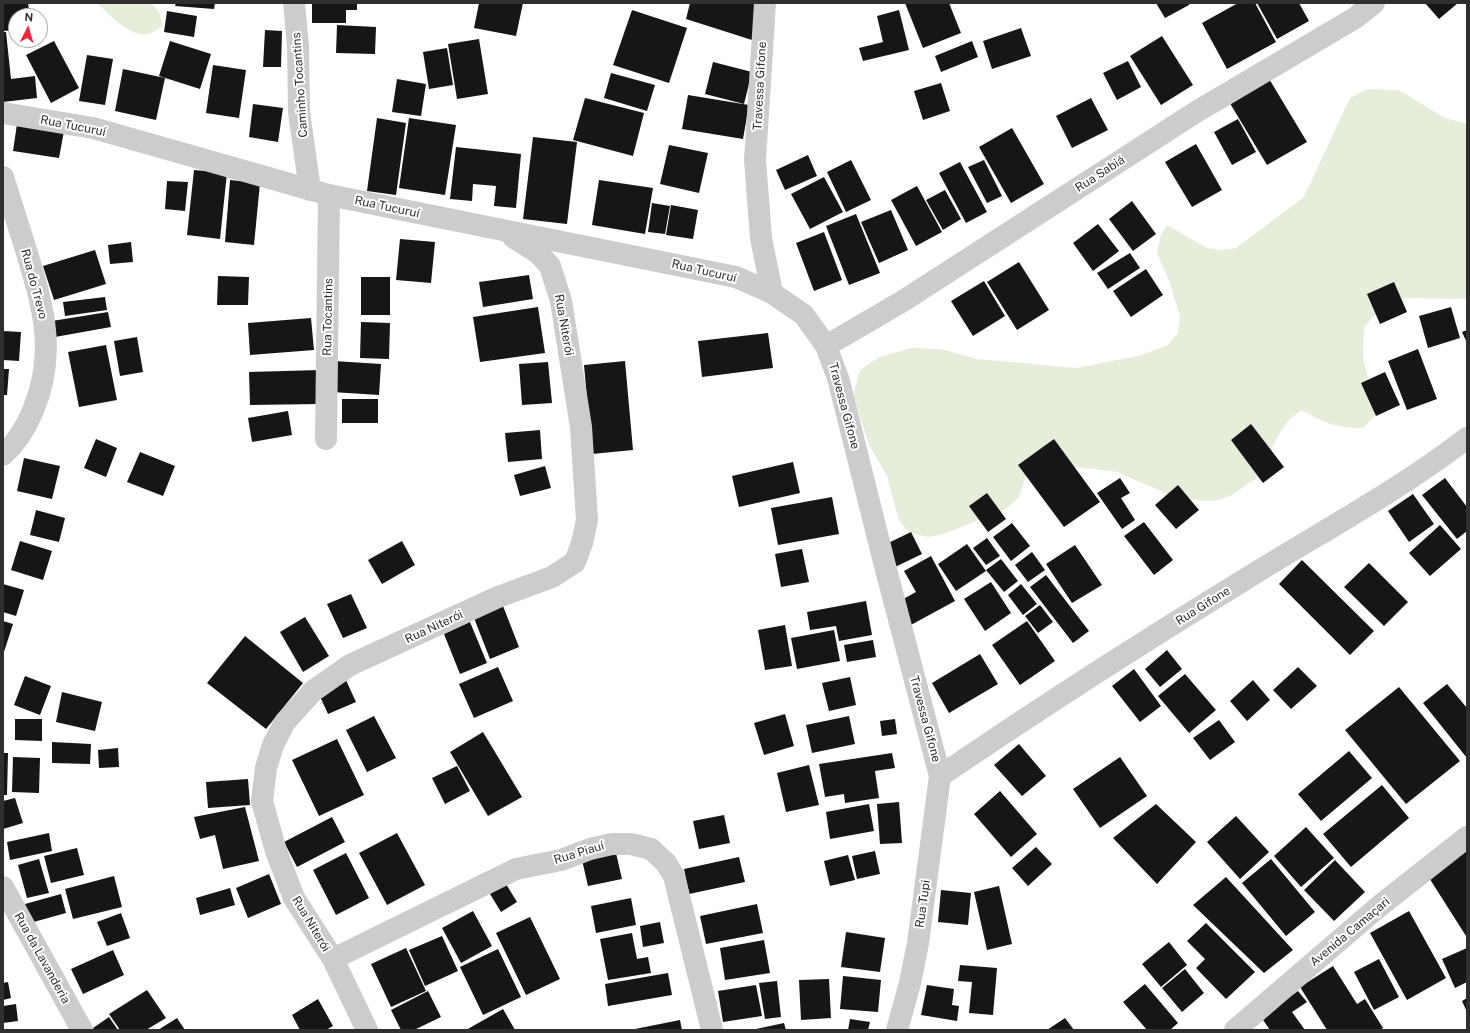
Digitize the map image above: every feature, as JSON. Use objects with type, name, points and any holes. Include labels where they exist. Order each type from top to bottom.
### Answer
[{"type":"street","name":"Caminho Tocantins","points":[[294,3],[298,46],[299,112],[320,192]]},
{"type":"street","name":"Travessa Gifone","points":[[765,3],[755,160],[761,238],[772,293],[804,315],[826,346],[838,378],[940,776]]},
{"type":"street","name":"Rua Sabiá","points":[[826,346],[903,301],[1196,112],[1355,18],[1374,3]]},
{"type":"street","name":"Rua Tucuruí","points":[[3,113],[93,128],[320,192],[736,277],[772,293]]},
{"type":"street","name":"Rua do Trevo","points":[[3,177],[44,310],[46,337],[44,380],[35,405],[25,428],[12,447],[3,455]]},
{"type":"street","name":"Rua Tocantins","points":[[320,192],[326,439]]},
{"type":"street","name":"Rua Niterói","points":[[367,1030],[332,960],[294,898],[276,851],[262,801],[266,768],[273,745],[285,722],[313,691],[350,665],[498,598],[552,577],[575,562],[588,520],[581,427],[561,301],[550,266],[538,253],[503,230]]},
{"type":"street","name":"Rua Gifone","points":[[940,776],[1055,698],[1434,464],[1467,438]]},
{"type":"street","name":"Rua Tupi","points":[[897,1030],[908,991],[918,943],[940,776]]},
{"type":"street","name":"Avenida Camaçari","points":[[1235,1030],[1376,908],[1467,837]]},
{"type":"street","name":"Rua Piauí","points":[[332,960],[516,869],[562,860],[590,849],[612,844],[631,844],[650,849],[666,862],[674,876],[712,1030]]},
{"type":"street","name":"Rua da Lavanderia","points":[[3,887],[82,1030]]},
{"type":"green space","points":[[97,3],[151,3],[159,11],[163,26],[149,34],[135,33],[114,19]]},
{"type":"green space","points":[[1367,89],[1399,90],[1445,118],[1467,124],[1467,299],[1402,298],[1386,303],[1364,327],[1363,358],[1374,401],[1375,416],[1363,428],[1330,424],[1301,410],[1288,421],[1279,434],[1257,478],[1230,496],[1215,501],[1179,499],[1117,472],[1045,463],[1029,467],[1019,497],[1006,509],[944,534],[928,537],[910,533],[899,521],[887,476],[869,445],[853,396],[860,370],[878,358],[910,348],[941,349],[977,359],[1077,368],[1142,355],[1168,345],[1178,333],[1180,317],[1170,283],[1157,253],[1160,237],[1167,225],[1207,248],[1221,250],[1236,248],[1304,197],[1350,98]]},
{"type":"building","points":[[3,3],[28,3],[29,8],[8,8],[8,31],[3,31]]},
{"type":"building","points":[[176,3],[215,3],[214,9],[175,6]]},
{"type":"building","points":[[312,3],[357,3],[357,10],[346,10],[346,23],[312,23]]},
{"type":"building","points":[[479,3],[523,3],[516,36],[474,28]]},
{"type":"building","points":[[690,3],[759,3],[752,40],[686,19]]},
{"type":"building","points":[[905,3],[949,3],[961,33],[923,48]]},
{"type":"building","points":[[1156,3],[1189,3],[1189,5],[1165,18]]},
{"type":"building","points":[[1238,3],[1255,3],[1276,42],[1227,69],[1202,23]]},
{"type":"building","points":[[1257,3],[1299,3],[1309,21],[1277,39]]},
{"type":"building","points":[[1425,3],[1458,3],[1439,19]]},
{"type":"building","points":[[632,10],[687,28],[669,83],[613,65]]},
{"type":"building","points":[[899,10],[909,50],[863,61],[859,48],[883,42],[877,16]]},
{"type":"building","points":[[167,11],[197,16],[194,37],[164,32]]},
{"type":"building","points":[[337,25],[376,27],[375,54],[336,53]]},
{"type":"building","points":[[1021,28],[1031,56],[992,69],[983,41]]},
{"type":"building","points":[[265,30],[282,31],[281,67],[263,67]]},
{"type":"building","points":[[3,32],[6,32],[11,79],[35,76],[37,98],[3,102]]},
{"type":"building","points":[[1162,36],[1193,85],[1161,105],[1130,56]]},
{"type":"building","points":[[479,39],[488,94],[457,99],[448,44]]},
{"type":"building","points":[[54,41],[79,88],[51,103],[26,55],[40,48],[48,48],[48,44]]},
{"type":"building","points":[[170,41],[211,54],[200,89],[159,76]]},
{"type":"building","points":[[972,41],[978,57],[941,72],[935,56]]},
{"type":"building","points":[[447,48],[453,85],[429,89],[423,52]]},
{"type":"building","points":[[87,55],[113,59],[105,105],[79,101]]},
{"type":"building","points":[[1128,61],[1141,87],[1117,100],[1103,73]]},
{"type":"building","points":[[713,62],[752,72],[744,104],[705,94]]},
{"type":"building","points":[[213,65],[246,70],[239,118],[206,113]]},
{"type":"building","points":[[123,69],[165,78],[156,120],[115,111]]},
{"type":"building","points":[[611,73],[655,85],[647,111],[604,98]]},
{"type":"building","points":[[1268,77],[1307,142],[1267,165],[1228,100]]},
{"type":"building","points":[[397,79],[426,84],[421,116],[392,112]]},
{"type":"building","points":[[941,83],[950,111],[923,120],[914,91]]},
{"type":"building","points":[[688,95],[749,105],[743,139],[682,129]]},
{"type":"building","points":[[585,98],[644,113],[633,156],[573,140]]},
{"type":"building","points":[[1091,98],[1108,130],[1072,148],[1056,116]]},
{"type":"building","points":[[253,104],[283,108],[278,142],[249,137]]},
{"type":"building","points":[[377,118],[406,123],[396,195],[367,191]]},
{"type":"building","points":[[409,118],[456,125],[445,195],[399,188]]},
{"type":"building","points":[[1238,119],[1256,152],[1232,165],[1214,132]]},
{"type":"building","points":[[17,124],[64,131],[59,158],[13,151]]},
{"type":"building","points":[[1012,128],[1044,184],[1011,203],[979,147]]},
{"type":"building","points":[[533,137],[577,142],[567,224],[523,219]]},
{"type":"building","points":[[1196,144],[1222,190],[1192,207],[1165,162]]},
{"type":"building","points":[[669,145],[708,153],[699,193],[660,184]]},
{"type":"building","points":[[456,147],[521,154],[516,208],[494,206],[496,186],[473,184],[472,201],[450,199]]},
{"type":"building","points":[[808,155],[817,176],[785,190],[776,170]]},
{"type":"building","points":[[851,160],[871,200],[846,212],[827,172]]},
{"type":"building","points":[[984,160],[1002,196],[987,203],[968,167]]},
{"type":"building","points":[[960,162],[987,212],[966,223],[939,173]]},
{"type":"building","points":[[194,170],[227,173],[220,239],[187,235]]},
{"type":"building","points":[[824,177],[843,212],[810,229],[791,194]]},
{"type":"building","points":[[230,180],[260,183],[254,245],[225,242]]},
{"type":"building","points":[[599,180],[653,188],[645,234],[592,225]]},
{"type":"building","points":[[167,181],[188,182],[185,211],[165,209]]},
{"type":"building","points":[[917,186],[942,232],[916,246],[891,200]]},
{"type":"building","points":[[945,190],[961,219],[943,230],[926,200]]},
{"type":"building","points":[[1132,201],[1156,234],[1133,251],[1109,219]]},
{"type":"building","points":[[652,203],[670,206],[665,234],[648,232]]},
{"type":"building","points":[[671,205],[698,210],[693,239],[666,235]]},
{"type":"building","points":[[891,210],[908,250],[879,263],[861,222]]},
{"type":"building","points":[[856,214],[880,273],[849,285],[826,226]]},
{"type":"building","points":[[1098,224],[1119,251],[1093,271],[1073,243]]},
{"type":"building","points":[[824,232],[842,280],[814,291],[796,243]]},
{"type":"building","points":[[400,239],[435,242],[431,283],[396,280]]},
{"type":"building","points":[[131,242],[133,262],[110,264],[108,245]]},
{"type":"building","points":[[95,250],[106,284],[54,300],[43,266]]},
{"type":"building","points":[[1130,253],[1140,268],[1108,289],[1097,273]]},
{"type":"building","points":[[1019,262],[1049,310],[1017,330],[987,282]]},
{"type":"building","points":[[1146,269],[1163,295],[1131,317],[1113,291]]},
{"type":"building","points":[[529,275],[533,299],[483,307],[479,282]]},
{"type":"building","points":[[218,276],[249,277],[248,305],[217,305]]},
{"type":"building","points":[[361,277],[390,277],[390,315],[361,315]]},
{"type":"building","points":[[984,281],[1005,316],[973,336],[951,301]]},
{"type":"building","points":[[1394,282],[1407,312],[1380,324],[1367,294]]},
{"type":"building","points":[[105,297],[107,310],[65,316],[63,302]]},
{"type":"building","points":[[538,307],[545,353],[480,362],[473,317]]},
{"type":"building","points":[[1451,307],[1460,338],[1428,348],[1419,316]]},
{"type":"building","points":[[108,312],[111,327],[55,337],[52,321]]},
{"type":"building","points":[[311,318],[314,350],[250,355],[248,323]]},
{"type":"building","points":[[361,322],[390,323],[389,359],[360,358]]},
{"type":"building","points":[[1467,330],[1467,343],[1462,332]]},
{"type":"building","points":[[3,331],[21,332],[19,361],[3,360]]},
{"type":"building","points":[[768,333],[773,368],[702,377],[698,341]]},
{"type":"building","points":[[137,337],[143,372],[120,376],[114,341]]},
{"type":"building","points":[[106,345],[117,400],[79,407],[68,352]]},
{"type":"building","points":[[1418,349],[1437,399],[1407,410],[1388,361]]},
{"type":"building","points":[[334,361],[381,364],[379,395],[332,392]]},
{"type":"building","points":[[625,361],[633,450],[592,454],[584,365]]},
{"type":"building","points":[[548,362],[552,403],[522,405],[519,364]]},
{"type":"building","points":[[3,369],[9,369],[7,395],[3,395]]},
{"type":"building","points":[[320,370],[320,404],[250,405],[249,372]]},
{"type":"building","points":[[1385,372],[1400,405],[1376,416],[1361,383]]},
{"type":"building","points":[[342,399],[378,399],[378,423],[342,423]]},
{"type":"building","points":[[288,411],[292,435],[252,442],[248,418]]},
{"type":"building","points":[[1251,424],[1284,467],[1263,483],[1231,440]]},
{"type":"building","points":[[540,430],[542,459],[508,462],[505,433]]},
{"type":"building","points":[[96,439],[117,448],[106,477],[84,468]]},
{"type":"building","points":[[1054,439],[1100,502],[1064,527],[1018,465]]},
{"type":"building","points":[[140,452],[175,466],[163,496],[127,482]]},
{"type":"building","points":[[24,458],[60,466],[52,499],[17,491]]},
{"type":"building","points":[[793,462],[800,493],[739,507],[732,476]]},
{"type":"building","points":[[545,466],[551,488],[520,496],[514,475]]},
{"type":"building","points":[[1120,478],[1130,493],[1121,498],[1135,520],[1122,529],[1097,493]]},
{"type":"building","points":[[1445,478],[1467,507],[1467,531],[1457,539],[1422,495]]},
{"type":"building","points":[[1178,485],[1199,510],[1176,529],[1155,505]]},
{"type":"building","points":[[987,493],[1006,519],[988,532],[969,506]]},
{"type":"building","points":[[1413,494],[1434,524],[1409,542],[1388,511]]},
{"type":"building","points":[[832,497],[839,534],[778,545],[771,508]]},
{"type":"building","points":[[36,510],[65,518],[59,542],[30,535]]},
{"type":"building","points":[[1144,522],[1173,560],[1154,575],[1124,536]]},
{"type":"building","points":[[1012,523],[1030,546],[1011,561],[993,537]]},
{"type":"building","points":[[1440,525],[1461,549],[1430,576],[1409,553]]},
{"type":"building","points":[[911,532],[922,554],[893,568],[882,546]]},
{"type":"building","points":[[987,538],[1000,556],[986,565],[973,548]]},
{"type":"building","points":[[20,541],[52,551],[43,580],[11,570]]},
{"type":"building","points":[[402,541],[415,565],[382,584],[368,560]]},
{"type":"building","points":[[967,544],[986,571],[956,591],[938,564]]},
{"type":"building","points":[[1075,545],[1102,585],[1072,603],[1046,564]]},
{"type":"building","points":[[802,549],[809,582],[781,587],[775,554]]},
{"type":"building","points":[[1032,552],[1045,570],[1028,582],[1015,565]]},
{"type":"building","points":[[931,556],[955,601],[909,626],[896,603],[916,592],[904,571]]},
{"type":"building","points":[[1001,559],[1018,581],[1004,592],[986,570]]},
{"type":"building","points":[[1302,560],[1374,631],[1350,655],[1279,584]]},
{"type":"building","points":[[1369,563],[1408,602],[1384,626],[1344,587]]},
{"type":"building","points":[[1046,575],[1089,631],[1073,643],[1030,587]]},
{"type":"building","points":[[991,582],[1011,613],[985,631],[964,599]]},
{"type":"building","points":[[3,584],[24,590],[16,616],[3,612]]},
{"type":"building","points":[[1021,584],[1037,604],[1023,615],[1008,595]]},
{"type":"building","points":[[351,594],[367,628],[343,638],[327,604]]},
{"type":"building","points":[[866,601],[872,635],[839,641],[836,626],[810,630],[807,612]]},
{"type":"building","points":[[1040,605],[1053,622],[1038,633],[1025,616]]},
{"type":"building","points":[[503,606],[519,647],[490,659],[474,618]]},
{"type":"building","points":[[305,617],[329,656],[303,672],[280,632]]},
{"type":"building","points":[[3,621],[13,624],[3,655]]},
{"type":"building","points":[[1027,621],[1055,661],[1020,685],[992,645]]},
{"type":"building","points":[[470,622],[487,663],[460,674],[444,634]]},
{"type":"building","points":[[785,625],[792,666],[765,670],[758,630]]},
{"type":"building","points":[[834,630],[840,661],[797,669],[791,638]]},
{"type":"building","points":[[245,636],[303,683],[266,729],[207,683]]},
{"type":"building","points":[[873,640],[876,657],[847,662],[844,645]]},
{"type":"building","points":[[1167,650],[1182,669],[1160,687],[1145,669]]},
{"type":"building","points":[[980,654],[998,684],[949,713],[932,683]]},
{"type":"building","points":[[498,667],[513,701],[474,718],[459,684]]},
{"type":"building","points":[[1298,667],[1317,686],[1291,709],[1273,690]]},
{"type":"building","points":[[1134,669],[1161,706],[1140,722],[1112,686]]},
{"type":"building","points":[[1185,674],[1216,710],[1189,733],[1158,696]]},
{"type":"building","points":[[25,676],[51,686],[40,715],[14,705]]},
{"type":"building","points":[[850,677],[856,705],[829,711],[822,683]]},
{"type":"building","points":[[345,678],[356,702],[328,714],[317,690]]},
{"type":"building","points":[[1253,680],[1270,700],[1247,721],[1230,701]]},
{"type":"building","points":[[1447,684],[1467,708],[1467,758],[1423,703]]},
{"type":"building","points":[[1399,687],[1460,761],[1406,804],[1345,730]]},
{"type":"building","points":[[62,692],[102,702],[95,731],[56,722]]},
{"type":"building","points":[[785,714],[794,746],[764,755],[754,723]]},
{"type":"building","points":[[374,716],[396,758],[367,772],[346,730]]},
{"type":"building","points":[[849,716],[855,744],[812,753],[806,725]]},
{"type":"building","points":[[15,719],[42,719],[42,741],[15,740]]},
{"type":"building","points":[[895,719],[897,734],[882,736],[880,721]]},
{"type":"building","points":[[1219,720],[1235,742],[1210,760],[1193,738]]},
{"type":"building","points":[[483,732],[522,797],[488,816],[450,752]]},
{"type":"building","points":[[337,739],[364,795],[319,816],[292,760]]},
{"type":"building","points":[[52,742],[91,744],[90,764],[52,763]]},
{"type":"building","points":[[1019,744],[1046,776],[1022,796],[994,765]]},
{"type":"building","points":[[118,748],[119,767],[99,768],[98,750]]},
{"type":"building","points":[[1349,751],[1372,778],[1321,821],[1298,794]]},
{"type":"building","points":[[3,753],[8,753],[7,795],[3,795]]},
{"type":"building","points":[[892,753],[895,768],[875,771],[879,798],[845,803],[844,794],[825,797],[819,764]]},
{"type":"building","points":[[13,757],[40,758],[39,793],[12,792]]},
{"type":"building","points":[[1120,757],[1147,796],[1100,828],[1073,789]]},
{"type":"building","points":[[809,765],[819,805],[786,812],[777,773]]},
{"type":"building","points":[[457,766],[470,791],[445,804],[432,778]]},
{"type":"building","points":[[248,779],[250,805],[208,808],[206,782]]},
{"type":"building","points":[[1382,785],[1409,818],[1351,867],[1323,834]]},
{"type":"building","points":[[1000,791],[1037,834],[1011,857],[974,814]]},
{"type":"building","points":[[15,798],[23,823],[3,829],[3,801]]},
{"type":"building","points":[[899,802],[902,843],[880,844],[877,804]]},
{"type":"building","points":[[869,804],[874,831],[830,839],[826,812]]},
{"type":"building","points":[[1156,804],[1196,842],[1157,884],[1113,838]]},
{"type":"building","points":[[245,807],[259,861],[223,869],[215,835],[200,839],[194,817]]},
{"type":"building","points":[[724,815],[730,843],[699,849],[693,821]]},
{"type":"building","points":[[1236,816],[1269,852],[1240,879],[1207,842]]},
{"type":"building","points":[[332,817],[345,842],[297,867],[284,842]]},
{"type":"building","points":[[1306,827],[1334,858],[1301,887],[1274,856]]},
{"type":"building","points":[[49,833],[52,851],[10,860],[7,842]]},
{"type":"building","points":[[397,833],[425,885],[387,905],[359,853]]},
{"type":"building","points":[[1036,847],[1052,864],[1028,886],[1012,868]]},
{"type":"building","points":[[77,848],[84,875],[51,883],[44,856]]},
{"type":"building","points":[[1467,848],[1467,936],[1466,936],[1426,873]]},
{"type":"building","points":[[875,851],[880,874],[857,879],[852,856]]},
{"type":"building","points":[[346,853],[369,898],[336,915],[313,870]]},
{"type":"building","points":[[616,853],[622,879],[588,886],[582,860]]},
{"type":"building","points":[[848,855],[855,880],[830,886],[824,861]]},
{"type":"building","points":[[739,857],[745,882],[689,894],[684,869]]},
{"type":"building","points":[[39,859],[49,893],[27,898],[18,865]]},
{"type":"building","points":[[1271,859],[1315,912],[1286,936],[1242,883]]},
{"type":"building","points":[[1335,860],[1365,892],[1334,921],[1304,890]]},
{"type":"building","points":[[269,874],[281,904],[248,918],[236,888]]},
{"type":"building","points":[[114,876],[122,907],[73,919],[65,889]]},
{"type":"building","points":[[1226,877],[1293,950],[1264,973],[1193,905]]},
{"type":"building","points":[[506,884],[517,902],[501,912],[490,894]]},
{"type":"building","points":[[999,886],[1012,944],[987,950],[974,892]]},
{"type":"building","points":[[230,888],[235,905],[200,915],[196,898]]},
{"type":"building","points":[[941,890],[971,893],[968,925],[938,922]]},
{"type":"building","points":[[61,894],[66,913],[30,923],[25,904]]},
{"type":"building","points":[[631,898],[636,925],[596,933],[591,906]]},
{"type":"building","points":[[757,904],[763,933],[706,944],[700,916]]},
{"type":"building","points":[[473,911],[492,946],[461,963],[442,928]]},
{"type":"building","points":[[1409,911],[1446,978],[1407,1000],[1370,933]]},
{"type":"building","points":[[121,913],[130,938],[107,946],[97,922]]},
{"type":"building","points":[[530,917],[560,979],[526,995],[496,933]]},
{"type":"building","points":[[660,922],[664,943],[643,947],[640,926]]},
{"type":"building","points":[[1206,923],[1255,972],[1226,999],[1196,968],[1205,959],[1187,941]]},
{"type":"building","points":[[846,932],[885,938],[880,972],[841,967]]},
{"type":"building","points":[[632,933],[637,959],[648,957],[651,973],[608,980],[600,939]]},
{"type":"building","points":[[442,936],[458,971],[425,986],[409,950]]},
{"type":"building","points":[[764,940],[770,973],[725,980],[720,948]]},
{"type":"building","points":[[1169,942],[1187,965],[1161,987],[1142,964]]},
{"type":"building","points":[[406,948],[426,991],[391,1007],[371,964]]},
{"type":"building","points":[[1467,948],[1467,982],[1455,988],[1442,959]]},
{"type":"building","points":[[498,949],[521,997],[483,1015],[460,967]]},
{"type":"building","points":[[113,950],[124,975],[83,994],[71,969]]},
{"type":"building","points":[[1379,959],[1399,997],[1374,1010],[1354,972]]},
{"type":"building","points":[[960,965],[997,968],[993,1015],[969,1013],[972,982],[958,981]]},
{"type":"building","points":[[1333,966],[1357,1004],[1365,999],[1383,1028],[1380,1030],[1327,1030],[1300,987]]},
{"type":"building","points":[[1185,969],[1204,993],[1182,1012],[1162,988]]},
{"type":"building","points":[[668,973],[672,995],[608,1006],[605,984]]},
{"type":"building","points":[[843,976],[881,980],[878,1012],[840,1009]]},
{"type":"building","points":[[829,979],[831,1018],[801,1020],[799,980]]},
{"type":"building","points":[[777,981],[781,1017],[765,1019],[759,983]]},
{"type":"building","points":[[8,982],[11,998],[3,1000],[3,983]]},
{"type":"building","points":[[1145,984],[1178,1023],[1170,1030],[1147,1030],[1123,1002]]},
{"type":"building","points":[[756,985],[762,1016],[723,1022],[718,991]]},
{"type":"building","points":[[927,985],[954,989],[952,1005],[959,1006],[957,1021],[921,1015]]},
{"type":"building","points":[[147,990],[166,1018],[146,1030],[120,1030],[109,1014]]},
{"type":"building","points":[[428,991],[441,1017],[414,1030],[401,1030],[391,1010]]},
{"type":"building","points":[[1298,991],[1307,1002],[1292,1012],[1305,1030],[1270,1030],[1261,1017]]},
{"type":"building","points":[[1467,998],[1467,1012],[1462,1001]]},
{"type":"building","points":[[318,999],[333,1026],[326,1030],[300,1030],[292,1015]]},
{"type":"building","points":[[16,1004],[18,1021],[3,1023],[3,1006]]},
{"type":"building","points":[[503,1009],[515,1030],[466,1030]]},
{"type":"building","points":[[109,1017],[118,1030],[94,1030],[93,1028]]},
{"type":"building","points":[[177,1018],[185,1030],[158,1030]]},
{"type":"building","points":[[1065,1018],[1074,1030],[1047,1030]]},
{"type":"building","points":[[850,1019],[870,1022],[868,1030],[848,1030]]},
{"type":"building","points":[[680,1020],[682,1030],[635,1030],[635,1029]]},
{"type":"building","points":[[784,1023],[786,1030],[756,1030],[756,1029]]}]
